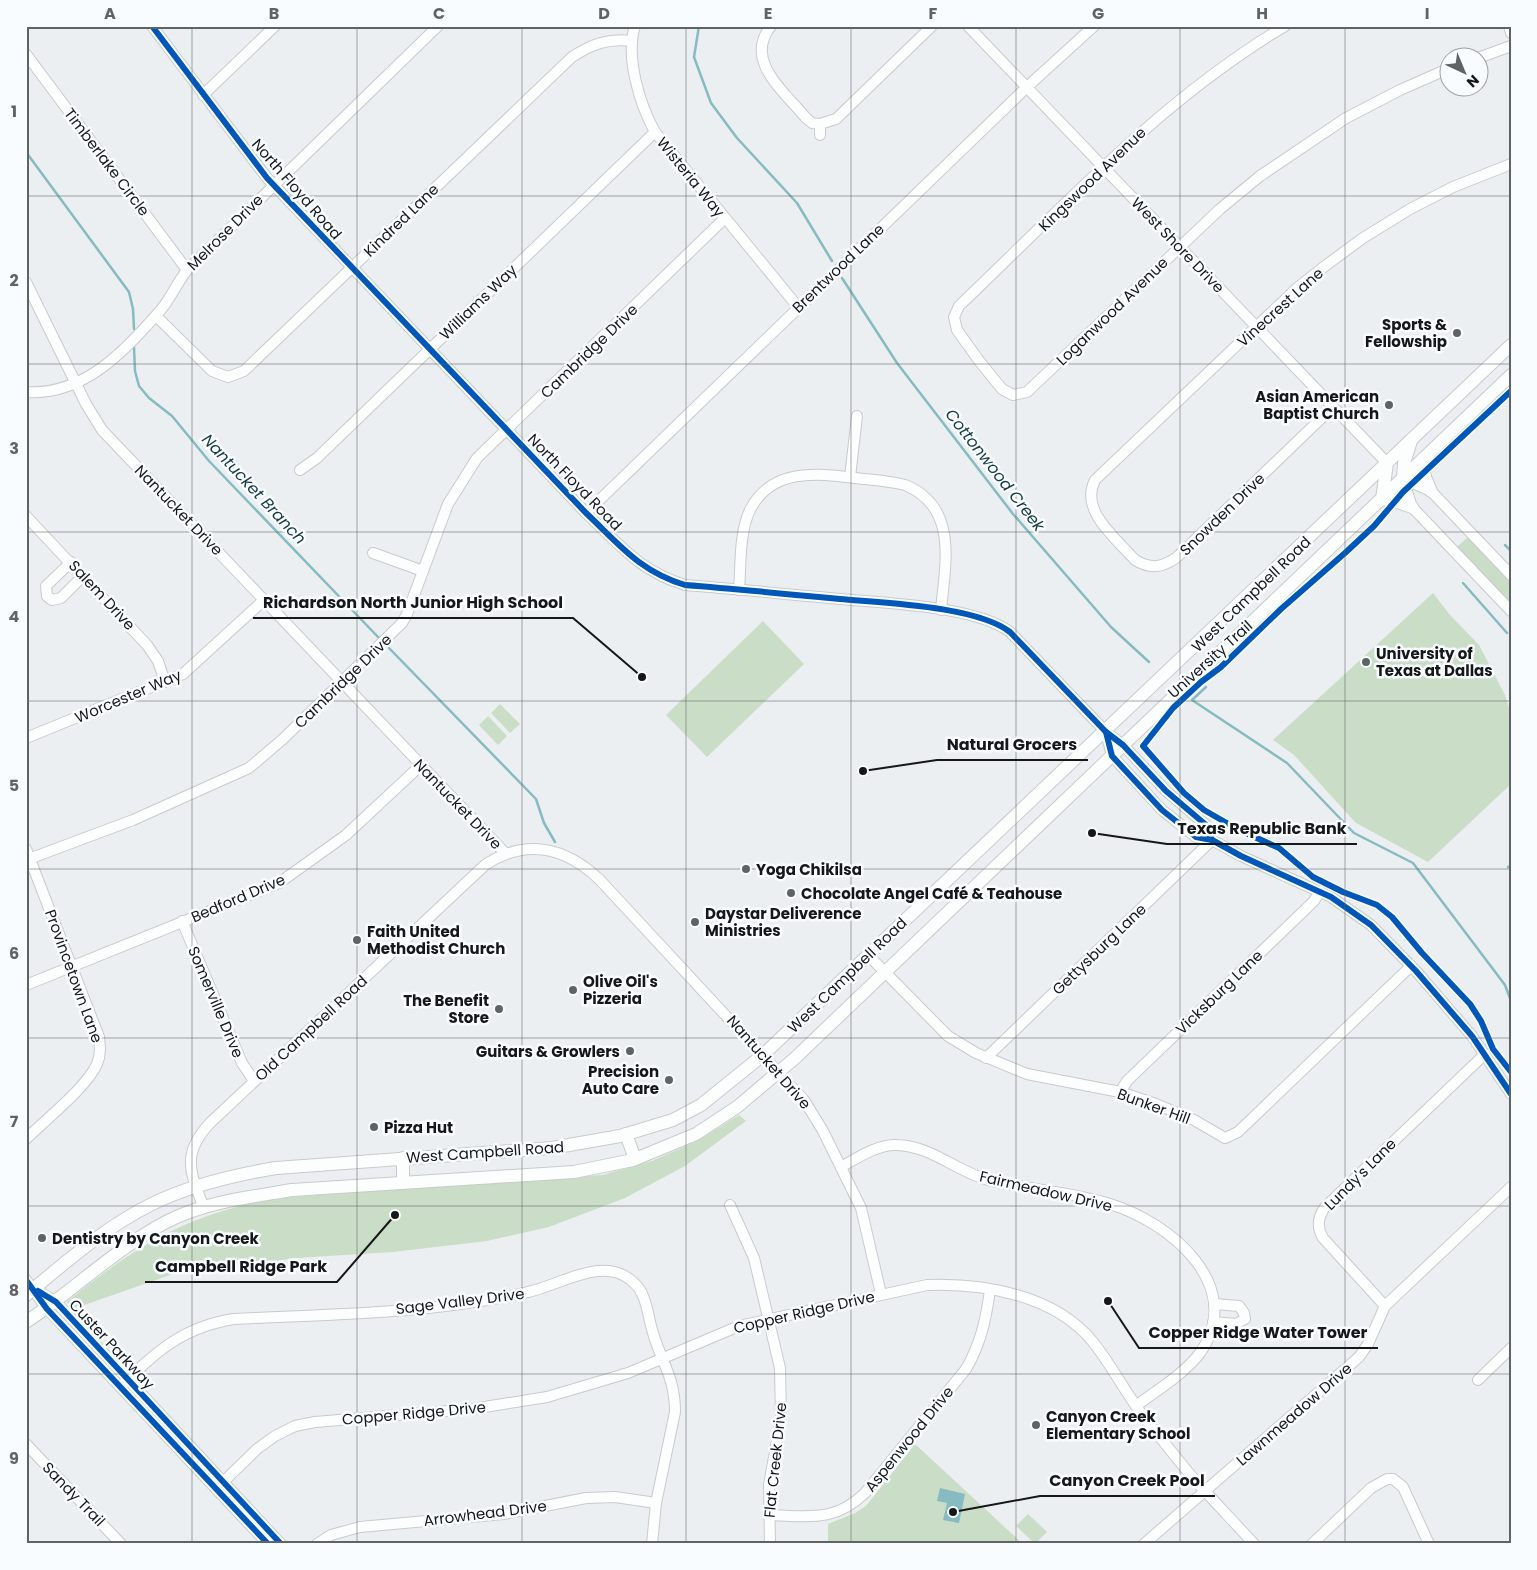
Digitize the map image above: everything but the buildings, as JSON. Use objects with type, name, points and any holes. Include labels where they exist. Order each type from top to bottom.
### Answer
[{"type":"main road","name":"West Campbell Road","points":[[29,1288],[115,1225],[155,1202],[237,1174],[276,1168],[552,1148],[626,1134],[673,1120],[701,1105],[763,1055],[1012,818],[1379,478],[1387,464],[1511,345]]},
{"type":"main road","name":"West Campbell Road","points":[[26,1322],[51,1305],[94,1270],[150,1232],[167,1222],[204,1208],[292,1190],[574,1172],[634,1159],[696,1134],[737,1107],[779,1072],[1382,500],[1511,375]]},
{"type":"main road","points":[[1410,441],[1404,463],[1403,479],[1379,478],[1382,500],[1396,500],[1412,506]]},
{"type":"main road","points":[[1387,464],[1422,461],[1425,478],[1431,491]]},
{"type":"main road","points":[[1012,818],[1029,834]]},
{"type":"main road","points":[[626,1134],[634,1159]]},
{"type":"main road","points":[[403,1158],[403,1183]]},
{"type":"street","name":"North Floyd Road","points":[[152,26],[203,95],[274,184],[351,268],[506,430],[631,556],[655,574],[684,585],[941,610],[976,617],[1004,627],[1106,732],[1123,745],[1166,791],[1206,826],[1212,840]]},
{"type":"street","points":[[203,95],[275,26]]},
{"type":"street","name":"Melrose Drive","points":[[26,392],[48,393],[77,384],[88,379],[110,361],[156,316],[187,270],[438,26]]},
{"type":"street","name":"Wisteria Way","points":[[635,26],[632,41],[637,86],[644,109],[655,132],[724,219],[798,307]]},
{"type":"street","points":[[771,26],[762,43],[763,65],[806,118],[820,129],[836,119],[932,26]]},
{"type":"street","name":"West Shore Drive","points":[[968,26],[1387,464]]},
{"type":"street","name":"Brentwood Lane","points":[[586,512],[1027,87],[1094,26]]},
{"type":"street","name":"Kingswood Avenue","points":[[980,362],[957,330],[954,317],[959,306],[1156,118],[1235,57],[1285,26]]},
{"type":"street","points":[[1508,26],[1511,33]]},
{"type":"street","name":"Kindred Lane","points":[[156,316],[207,367],[219,375],[228,377],[239,374],[249,367],[572,58],[600,42],[614,39],[632,41]]},
{"type":"street","points":[[1490,54],[1511,46]]},
{"type":"street","name":"Timberlake Circle","points":[[26,54],[187,270]]},
{"type":"street","name":"Loganwood Avenue","points":[[980,362],[1002,389],[1014,395],[1027,392],[1180,247],[1260,176],[1305,144],[1380,99],[1440,72]]},
{"type":"street","name":"Williams Way","points":[[300,470],[317,458],[655,132]]},
{"type":"street","name":"Vinecrest Lane","points":[[1090,499],[1091,488],[1102,473],[1256,327],[1325,266],[1384,225],[1453,187],[1511,164]]},
{"type":"street","name":"Cambridge Drive","points":[[28,856],[133,820],[249,768],[283,739],[402,623],[448,504],[457,487],[478,458],[724,219]]},
{"type":"street","name":"Nantucket Drive","points":[[26,282],[86,404],[102,430],[505,853],[532,848],[556,852],[575,860],[590,870],[779,1072],[813,1112],[860,1208],[881,1294]]},
{"type":"street","name":"Snowden Drive","points":[[1090,499],[1100,520],[1135,560],[1144,565],[1154,567],[1166,565],[1176,558],[1333,407]]},
{"type":"street","points":[[850,477],[857,416]]},
{"type":"street","points":[[739,590],[745,527],[750,511],[764,491],[773,484],[798,475],[850,477],[897,483],[913,488],[936,512],[945,531],[941,610]]},
{"type":"street","points":[[1403,479],[1431,491],[1511,575]]},
{"type":"street","points":[[1403,479],[1412,506],[1511,611]]},
{"type":"street","name":"Salem Drive","points":[[26,516],[147,644],[158,662],[165,682]]},
{"type":"street","points":[[373,553],[423,571]]},
{"type":"street","points":[[71,562],[46,586],[47,596],[52,600],[60,598],[83,576]]},
{"type":"street","name":"Worcester Way","points":[[26,738],[165,682],[189,670],[264,600]]},
{"type":"street","name":"North Floyd Road","points":[[1106,732],[1112,756],[1162,810],[1196,837],[1212,840],[1241,856],[1320,892],[1359,914],[1411,966],[1485,1054],[1511,1094]]},
{"type":"street","name":"Bedford Drive","points":[[26,985],[279,883],[346,836],[421,765]]},
{"type":"street","name":"Gettysburg Lane","points":[[986,1058],[1212,840]]},
{"type":"street","name":"Old Campbell Road","points":[[204,1208],[196,1187],[190,1158],[196,1140],[210,1123],[485,864],[505,853]]},
{"type":"street","name":"Provincetown Lane","points":[[26,1139],[90,1076],[97,1063],[101,1048],[99,1037],[73,965],[28,856]]},
{"type":"street","name":"Vicksburg Lane","points":[[1120,1092],[1127,1081],[1314,901],[1320,892]]},
{"type":"street","name":"Somerville Drive","points":[[182,922],[242,1063],[254,1081]]},
{"type":"street","name":"Bunker Hill","points":[[868,955],[948,1036],[964,1047],[986,1058],[1036,1077],[1120,1092],[1165,1107],[1194,1120],[1222,1138],[1232,1137],[1411,966]]},
{"type":"street","name":"Lundy's Lane","points":[[1385,1306],[1323,1238],[1318,1226],[1320,1216],[1325,1206],[1485,1054]]},
{"type":"street","name":"Fairmeadow Drive","points":[[841,1167],[894,1144],[912,1146],[987,1180],[1060,1192],[1112,1204],[1156,1225],[1182,1246],[1195,1259],[1204,1272],[1213,1295],[1213,1322],[1205,1344],[1193,1360],[1136,1406]]},
{"type":"street","name":"Lawnmeadow Drive","points":[[1144,1544],[1359,1357],[1368,1344],[1385,1306],[1511,1187]]},
{"type":"street","name":"Flat Creek Drive","points":[[730,1205],[754,1258],[780,1368],[782,1405],[769,1485],[768,1515],[770,1544]]},
{"type":"street","name":"Sage Valley Drive","points":[[120,1387],[154,1354],[173,1339],[212,1322],[483,1301],[530,1292],[604,1270],[629,1278],[640,1289],[644,1296],[653,1334],[673,1384],[674,1412],[656,1502],[652,1544]]},
{"type":"street","name":"Copper Ridge Drive","points":[[220,1486],[257,1449],[275,1436],[294,1426],[315,1422],[425,1415],[526,1402],[570,1391],[664,1359],[726,1330],[768,1318],[927,1285],[974,1286],[1032,1301],[1071,1320],[1093,1342],[1136,1406],[1205,1491],[1254,1544]]},
{"type":"street","name":"Custer Parkway","points":[[29,1288],[51,1305],[128,1379],[268,1544]]},
{"type":"street","name":"Aspenwood Drive","points":[[768,1515],[832,1514],[848,1508],[866,1494],[966,1369],[976,1352],[985,1326],[990,1290]]},
{"type":"street","points":[[1213,1322],[1236,1324],[1244,1319],[1244,1313],[1239,1306],[1214,1304]]},
{"type":"street","name":"Custer Parkway","points":[[51,1305],[120,1387],[281,1544]]},
{"type":"street","points":[[1478,1380],[1511,1348]]},
{"type":"street","name":"Sandy Trail","points":[[26,1444],[121,1544]]},
{"type":"street","points":[[1312,1544],[1371,1488],[1387,1479],[1393,1479],[1403,1486],[1429,1544]]},
{"type":"street","name":"Arrowhead Drive","points":[[317,1544],[331,1535],[360,1527],[504,1514],[586,1498],[615,1497],[656,1502]]},
{"type":"green space","points":[[1469,536],[1511,580],[1511,606],[1457,547]]},
{"type":"green space","points":[[1433,593],[1450,615],[1479,645],[1505,695],[1511,715],[1511,784],[1428,862],[1356,823],[1294,755],[1273,740]]},
{"type":"green space","points":[[763,621],[804,664],[707,757],[666,715]]},
{"type":"green space","points":[[500,704],[520,724],[510,733],[491,713]]},
{"type":"green space","points":[[488,716],[507,736],[498,745],[479,725]]},
{"type":"green space","points":[[739,1115],[746,1121],[685,1166],[625,1198],[549,1227],[487,1241],[393,1252],[296,1258],[170,1275],[73,1309],[67,1302],[140,1248],[189,1223],[216,1213],[277,1198],[602,1175],[652,1161],[697,1141]]},
{"type":"green space","points":[[915,1444],[1023,1544],[828,1544],[828,1524],[855,1513],[866,1506]]},
{"type":"green space","points":[[1028,1514],[1047,1532],[1035,1544],[1016,1526]]},
{"type":"water","points":[[940,1488],[965,1494],[959,1523],[943,1520],[947,1503],[937,1501]]},
{"type":"waterway","name":"Cottonwood Creek","points":[[699,26],[694,57],[711,103],[737,138],[797,203],[832,261]]},
{"type":"waterway","name":"Nantucket Branch","points":[[26,152],[129,292],[133,309],[134,329]]},
{"type":"waterway","name":"Cottonwood Creek","points":[[842,278],[897,363],[1013,514],[1111,627],[1149,662]]},
{"type":"waterway","name":"Nantucket Branch","points":[[134,347],[135,371],[139,386],[149,398],[172,416],[209,461],[379,638]]},
{"type":"waterway","points":[[1505,545],[1511,551]]},
{"type":"waterway","points":[[1463,583],[1507,633]]},
{"type":"waterway","name":"Nantucket Branch","points":[[388,647],[536,799],[544,823],[555,842]]},
{"type":"waterway","name":"Cottonwood Creek","points":[[1206,687],[1192,700],[1287,763],[1354,833],[1413,863],[1505,985],[1511,1001]]},
{"type":"cycle path","points":[[152,26],[267,178],[586,513],[620,546],[642,564],[669,579],[685,585],[929,607],[975,616],[995,623],[1010,632],[1106,732],[1123,745],[1166,791],[1206,825],[1212,840]]},
{"type":"cycle path","name":"University Trail","points":[[1511,391],[1403,492],[1374,526],[1281,609],[1221,667],[1201,682],[1173,708],[1143,746],[1184,793],[1204,810],[1239,830],[1279,848],[1313,877],[1343,892],[1377,905],[1392,917],[1422,953],[1470,1004],[1481,1021],[1493,1049],[1511,1072]]},
{"type":"cycle path","points":[[1106,732],[1112,756],[1162,810],[1196,837],[1212,840],[1241,856],[1331,897],[1371,925],[1416,971],[1472,1036],[1511,1094]]},
{"type":"cycle path","points":[[26,1280],[47,1309],[268,1544]]},
{"type":"cycle path","points":[[38,1291],[56,1302],[281,1544]]},
{"type":"place","name":"Sports & Fellowship","points":[[1457,333]]},
{"type":"place","name":"Asian American Baptist Church","points":[[1389,405]]},
{"type":"place","name":"University of Texas at Dallas","points":[[1366,662]]},
{"type":"place","name":"Richardson North Junior High School","points":[[642,677]]},
{"type":"place","name":"Natural Grocers","points":[[863,771]]},
{"type":"place","name":"Texas Republic Bank","points":[[1092,833]]},
{"type":"place","name":"Yoga Chikilsa","points":[[746,869]]},
{"type":"place","name":"Chocolate Angel Café & Teahouse","points":[[791,893]]},
{"type":"place","name":"Daystar Deliverence Ministries","points":[[695,922]]},
{"type":"place","name":"Faith United Methodist Church","points":[[357,940]]},
{"type":"place","name":"Olive Oil's Pizzeria","points":[[573,990]]},
{"type":"place","name":"The Benefit Store","points":[[499,1009]]},
{"type":"place","name":"Guitars & Growlers","points":[[630,1051]]},
{"type":"place","name":"Precision Auto Care","points":[[669,1080]]},
{"type":"place","name":"Pizza Hut","points":[[374,1127]]},
{"type":"place","name":"Campbell Ridge Park","points":[[395,1215]]},
{"type":"place","name":"Dentistry by Canyon Creek","points":[[42,1238]]},
{"type":"place","name":"Copper Ridge Water Tower","points":[[1108,1301]]},
{"type":"place","name":"Canyon Creek Elementary School","points":[[1036,1425]]},
{"type":"place","name":"Canyon Creek Pool","points":[[953,1512]]}]
